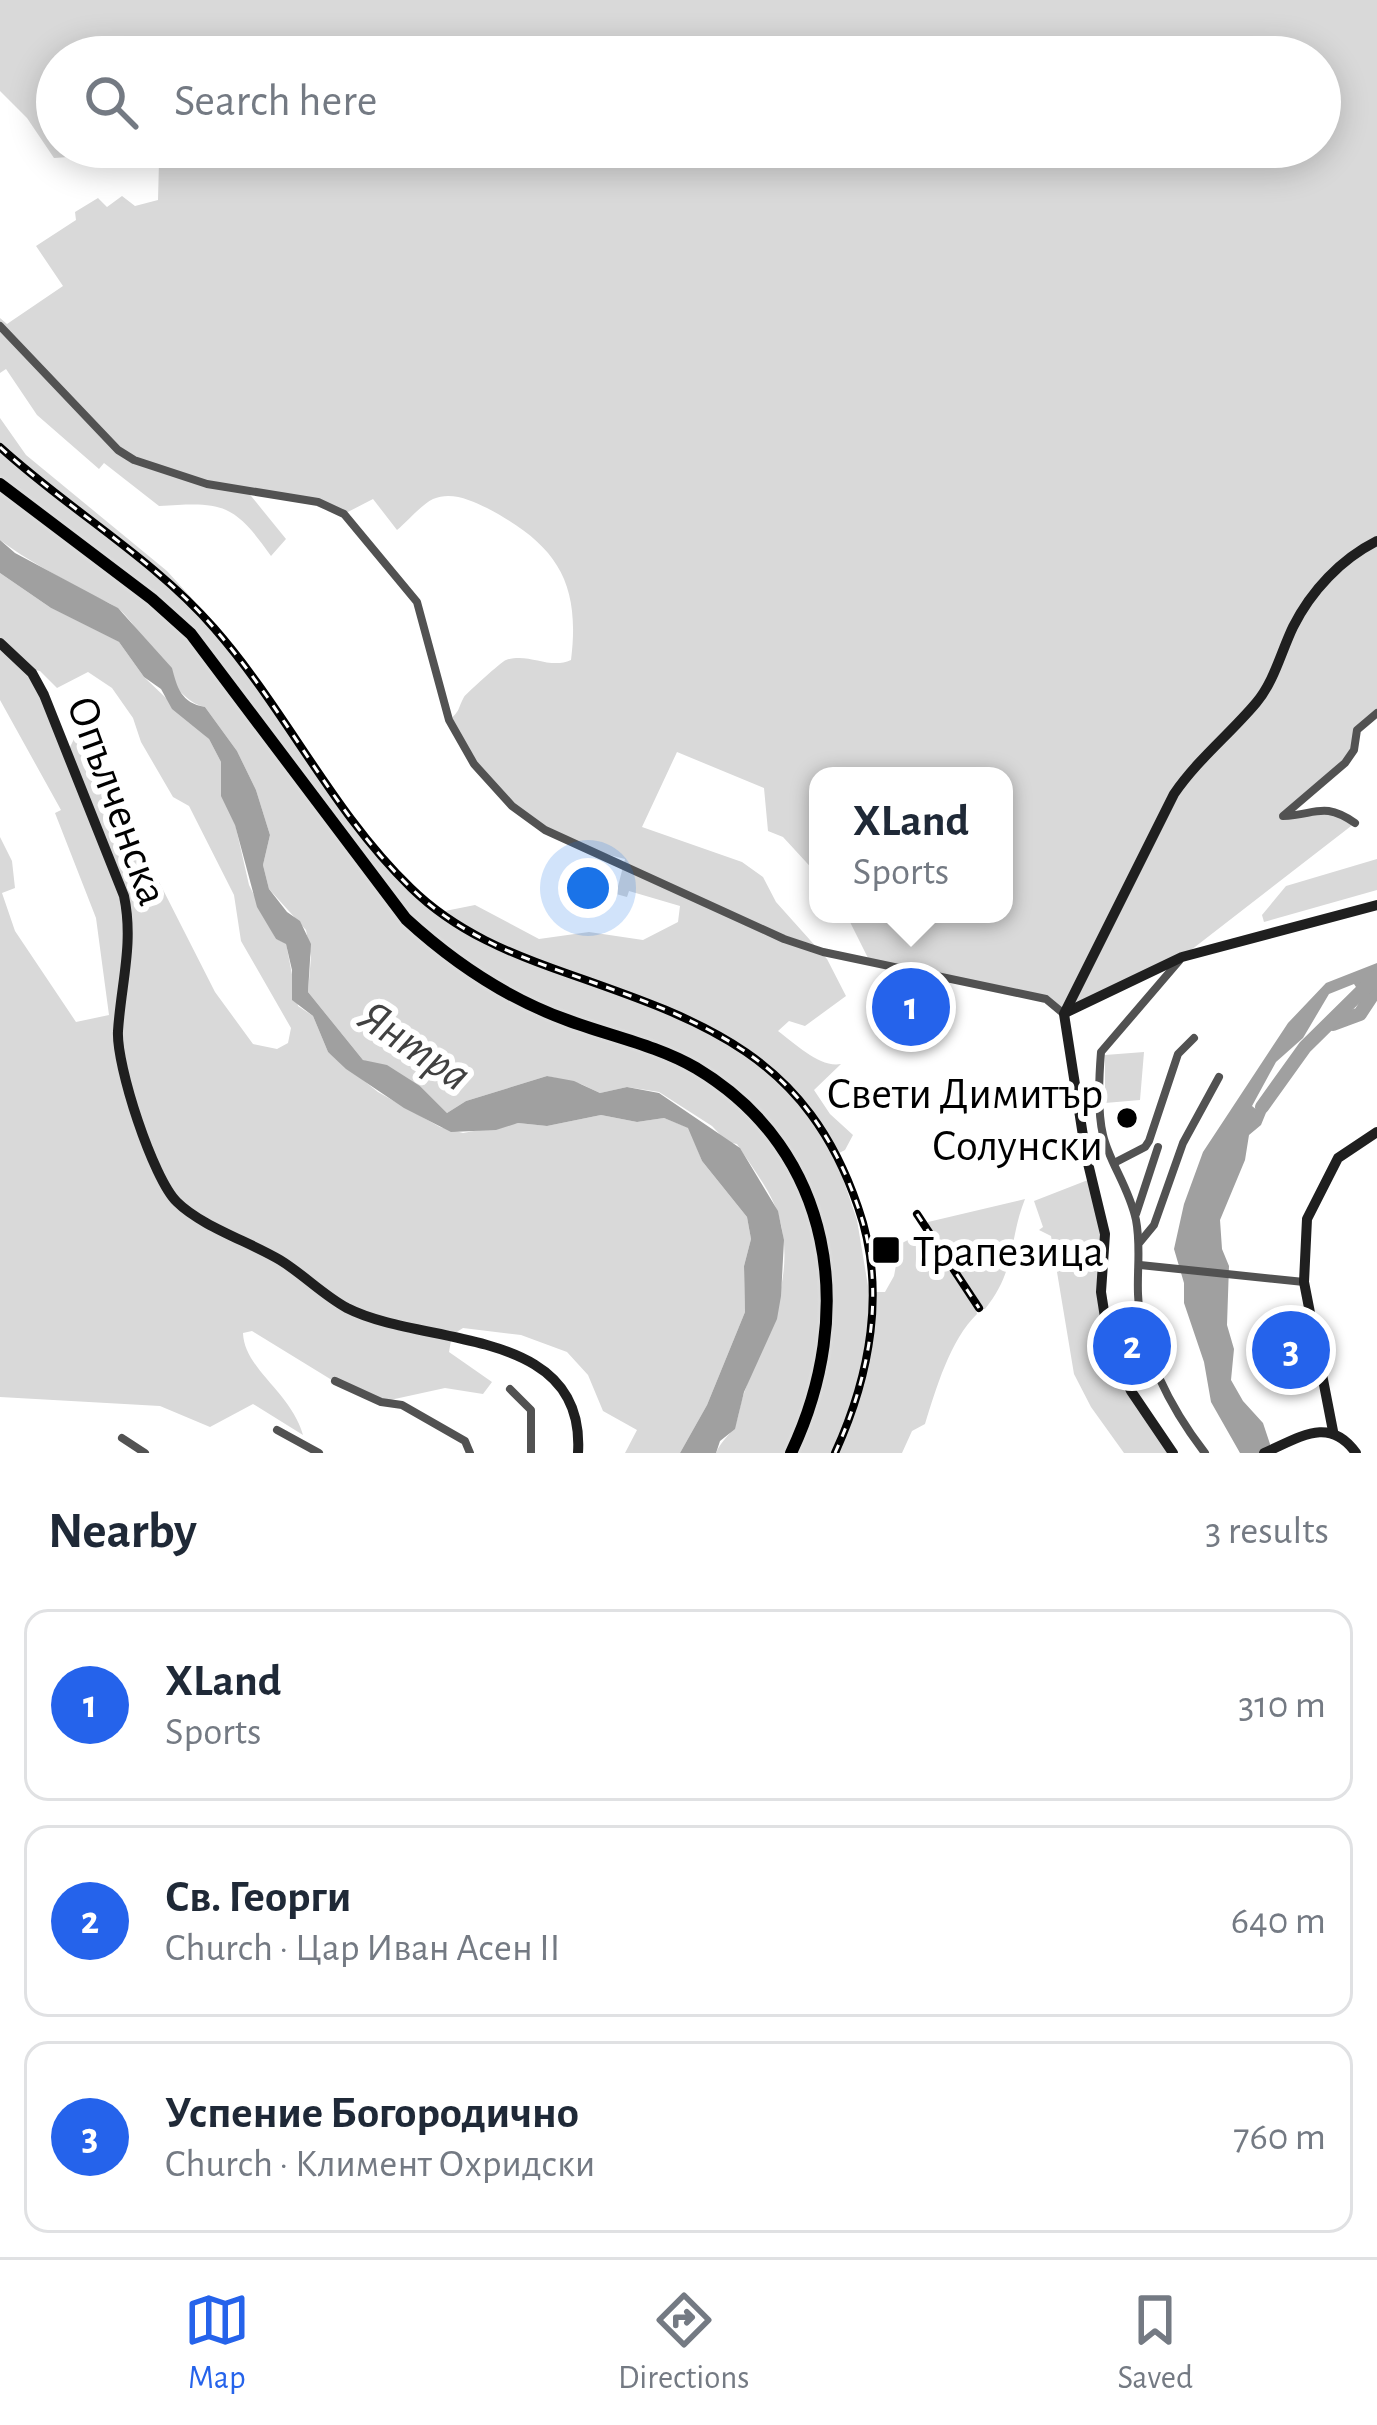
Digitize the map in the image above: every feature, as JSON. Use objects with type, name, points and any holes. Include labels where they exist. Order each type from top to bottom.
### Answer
[{"type":"main road","points":[[0,484],[191,634],[406,919],[436,946],[506,993],[692,1066],[757,1116],[803,1186],[827,1268],[821,1368],[791,1453]]},
{"type":"street","points":[[0,326],[118,451],[134,460],[207,484],[318,502],[344,514],[417,602],[449,720],[460,743],[490,784],[526,819],[784,938],[823,952],[1046,999],[1064,1014]]},
{"type":"street","points":[[1173,1453],[1131,1390],[1105,1325],[1101,1278],[1105,1234],[1086,1155],[1064,1014],[1174,794],[1195,764],[1258,701],[1317,589],[1377,541]]},
{"type":"street","name":"Опълченска","points":[[0,643],[32,673],[44,695],[124,896],[130,922],[117,1035],[121,1059],[145,1140],[175,1201],[283,1262],[347,1308],[480,1340],[542,1372],[563,1388],[571,1402],[578,1453]]},
{"type":"street","points":[[1354,823],[1337,810],[1283,816],[1345,763],[1354,750],[1358,730],[1377,713]]},
{"type":"street","points":[[1064,1014],[1114,986],[1182,958],[1377,905]]},
{"type":"street","points":[[1182,958],[1101,1052],[1102,1136],[1135,1215],[1140,1242],[1139,1306],[1157,1370],[1168,1398],[1205,1453]]},
{"type":"street","points":[[1116,1162],[1149,1141],[1178,1054],[1194,1038]]},
{"type":"street","points":[[1140,1242],[1154,1225],[1183,1143],[1219,1077]]},
{"type":"street","points":[[1333,1431],[1304,1282],[1307,1219],[1338,1158],[1377,1132]]},
{"type":"street","points":[[1135,1215],[1159,1147]]},
{"type":"street","points":[[1140,1264],[1304,1282]]},
{"type":"street","points":[[335,1382],[381,1402],[402,1405],[465,1441],[470,1453]]},
{"type":"street","points":[[510,1389],[531,1411],[530,1453]]},
{"type":"street","points":[[277,1430],[319,1453]]},
{"type":"street","points":[[1264,1453],[1299,1438],[1333,1431],[1346,1438],[1356,1453]]},
{"type":"street","points":[[122,1438],[145,1453]]},
{"type":"shaded area","points":[[0,0],[1377,0],[1377,713],[1358,730],[1354,750],[1283,815],[1320,809],[1355,823],[1182,957],[1064,1014],[1056,1004],[870,962],[850,923],[1013,923],[1013,767],[809,767],[809,865],[783,837],[768,831],[764,788],[677,752],[642,827],[742,862],[763,877],[776,902],[827,959],[846,996],[805,1026],[789,1021],[778,1031],[817,1059],[841,1064],[814,1090],[830,1114],[853,1135],[845,1150],[835,1155],[857,1220],[869,1292],[885,1292],[894,1276],[900,1244],[922,1233],[928,1222],[1025,1199],[1002,1281],[959,1337],[925,1424],[912,1431],[902,1453],[716,1453],[736,1423],[776,1309],[784,1264],[776,1208],[737,1144],[727,1142],[712,1126],[659,1092],[627,1087],[600,1093],[547,1076],[466,1101],[447,1113],[420,1086],[363,1060],[308,992],[311,957],[306,930],[269,889],[263,865],[270,835],[237,751],[205,707],[181,693],[121,611],[0,540],[0,418],[26,455],[167,571],[215,624],[366,838],[440,912],[475,905],[539,939],[589,932],[643,940],[678,922],[680,906],[629,891],[627,897],[616,894],[625,859],[570,841],[520,811],[485,778],[449,720],[466,695],[506,660],[571,660],[572,608],[567,586],[546,551],[511,522],[461,498],[433,499],[397,530],[373,499],[344,514],[318,502],[247,491],[286,539],[271,556],[235,515],[212,506],[159,506],[104,463],[99,469],[37,415],[6,369],[0,373],[0,318],[7,324],[63,286],[36,246],[76,220],[75,212],[98,198],[107,207],[122,196],[135,206],[158,200],[159,168],[1341,168],[1341,36],[36,36],[36,131],[0,91]]},
{"type":"shaded area","points":[[0,540],[15,553],[118,608],[172,668],[185,698],[205,707],[237,751],[270,835],[263,865],[269,889],[300,921],[311,944],[308,992],[363,1060],[387,1065],[420,1086],[447,1113],[466,1101],[547,1076],[600,1093],[627,1087],[659,1093],[740,1148],[778,1211],[784,1240],[781,1296],[777,1319],[744,1392],[735,1429],[720,1441],[716,1453],[680,1453],[707,1405],[745,1312],[744,1266],[751,1239],[747,1217],[702,1161],[688,1128],[664,1118],[637,1122],[601,1115],[547,1126],[518,1123],[496,1130],[451,1132],[404,1108],[346,1069],[328,1052],[313,1016],[292,1000],[286,944],[276,939],[257,907],[235,825],[221,796],[221,762],[209,739],[172,709],[161,689],[144,677],[119,642],[51,608],[0,573]]},
{"type":"shaded area","points":[[0,573],[51,608],[119,642],[144,677],[209,739],[221,762],[249,885],[276,939],[286,943],[298,1006],[313,1016],[328,1052],[378,1092],[440,1127],[463,1133],[518,1123],[547,1126],[601,1115],[637,1122],[664,1118],[689,1128],[702,1161],[747,1217],[751,1239],[744,1266],[745,1312],[707,1405],[680,1453],[625,1453],[637,1430],[603,1411],[588,1375],[567,1352],[521,1335],[463,1328],[452,1335],[449,1352],[492,1382],[483,1394],[445,1388],[381,1402],[340,1385],[252,1331],[243,1333],[251,1358],[289,1406],[303,1435],[253,1404],[210,1427],[160,1406],[0,1397],[0,837],[12,861],[15,888],[2,893],[15,931],[76,1022],[109,1015],[96,918],[55,813],[61,810],[0,700]],"holes":[[[30,669],[40,671],[57,688],[88,672],[112,688],[133,718],[141,742],[173,797],[189,806],[234,895],[241,941],[291,1028],[288,1043],[277,1049],[253,1044],[215,992],[152,868],[110,808],[75,737],[68,751]]]},
{"type":"shaded area","points":[[1377,859],[1377,890],[1264,922],[1262,915],[1286,886]]},
{"type":"shaded area","points":[[1377,963],[1377,995],[1356,998],[1354,984],[1329,994],[1303,1038],[1276,1062],[1252,1106],[1257,1110],[1268,1095],[1272,1098],[1261,1125],[1249,1135],[1245,1160],[1220,1220],[1222,1249],[1229,1266],[1231,1380],[1263,1423],[1273,1453],[1240,1453],[1211,1402],[1204,1362],[1184,1303],[1184,1283],[1174,1249],[1184,1204],[1203,1152],[1288,1023],[1326,983]]},
{"type":"shaded area","points":[[1144,1052],[1140,1100],[1105,1103],[1105,1055]]},
{"type":"shaded area","points":[[1093,1178],[1109,1338],[1127,1379],[1173,1453],[1124,1453],[1074,1374],[1051,1236],[1039,1230],[1043,1227],[1034,1201]]},
{"type":"waterway","points":[[1262,1107],[1305,1047],[1377,976]]},
{"type":"waterway","points":[[1333,1024],[1360,1014],[1377,988]]},
{"type":"railway","points":[[0,447],[165,579],[214,628],[357,827],[428,904],[505,950],[708,1029],[781,1080],[811,1114],[837,1156],[858,1207],[872,1269],[865,1363],[835,1453]]},
{"type":"railway","points":[[917,1214],[979,1308]]},
{"type":"place","name":"XLand","points":[[911,1007]]},
{"type":"place","name":"Свети Димитър Солунски","points":[[1127,1118]]},
{"type":"place","name":"Трапезица","points":[[886,1250]]},
{"type":"place","name":"Св. Георги","points":[[1132,1346]]},
{"type":"place","name":"Успение Богородично","points":[[1291,1350]]},
{"type":"water label","name":"Янтра","points":[[416,1044]]}]
